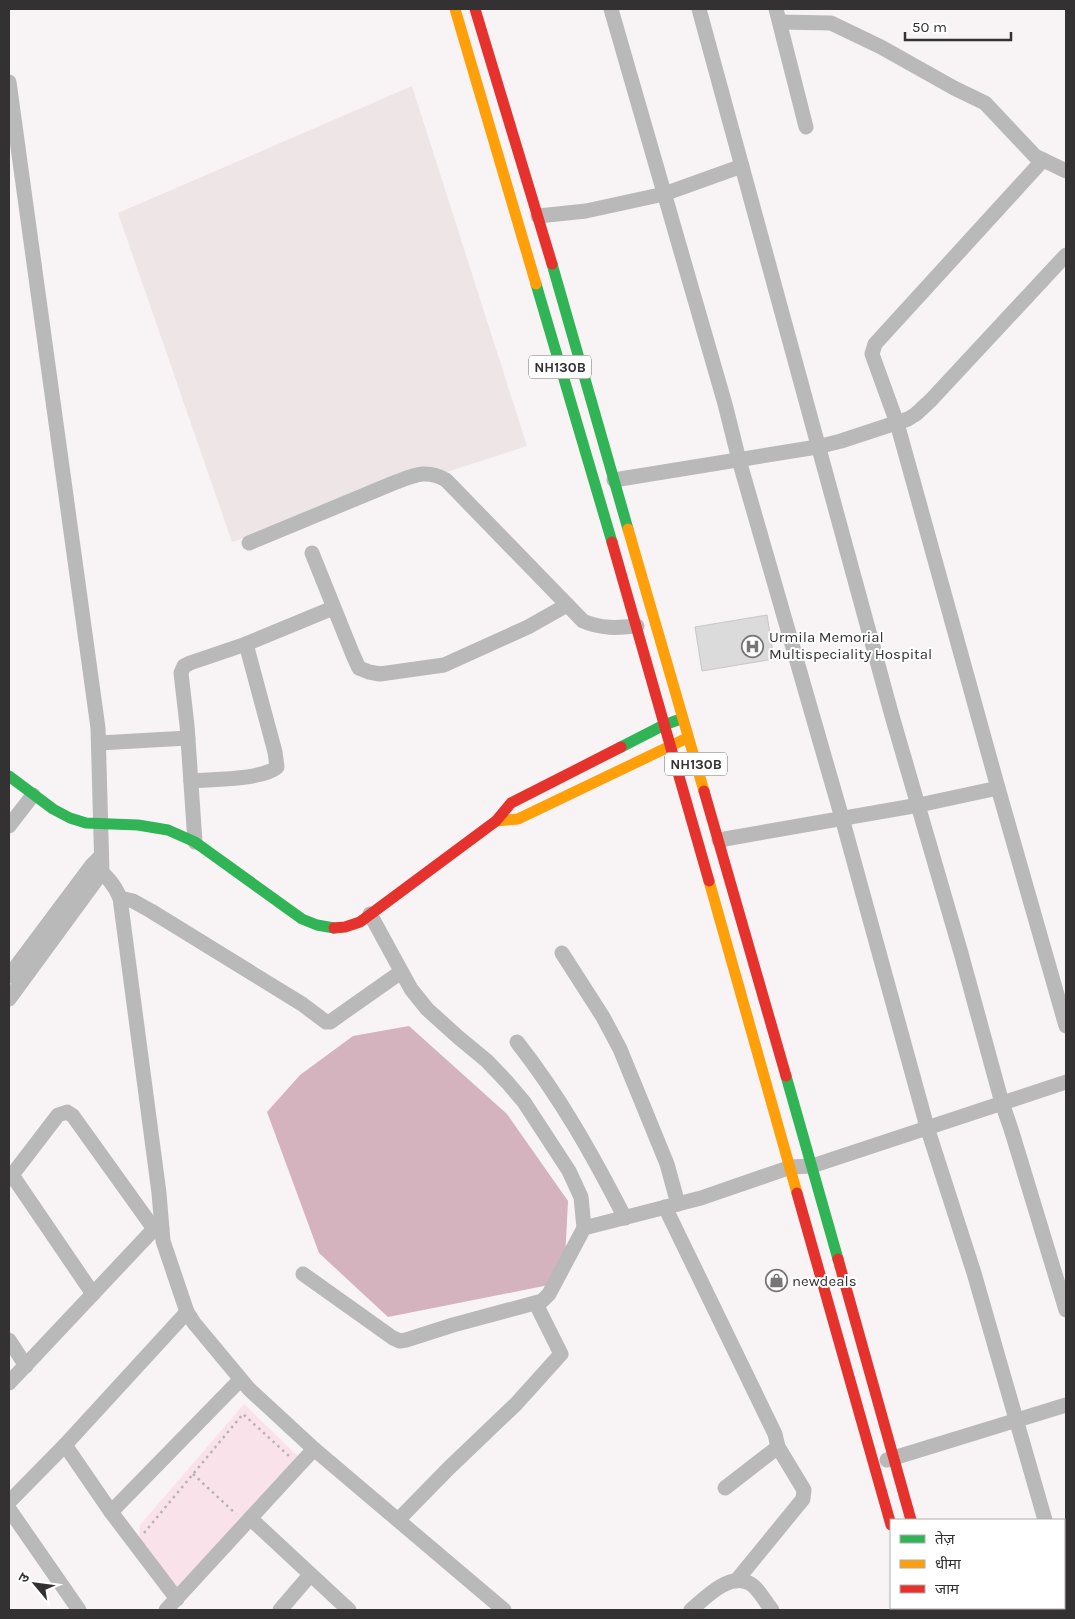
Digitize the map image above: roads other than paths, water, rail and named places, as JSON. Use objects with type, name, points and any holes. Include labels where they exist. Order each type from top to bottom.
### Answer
[{"type":"main road","name":"NH130B","points":[[455,9],[636,626],[890,1521]]},
{"type":"main road","name":"NH130B","points":[[475,9],[538,216],[719,840],[911,1519]]},
{"type":"main road","points":[[9,776],[53,809],[70,818],[102,824],[138,825],[168,830],[196,842],[302,919],[334,928],[348,927],[360,922],[496,821],[511,803],[664,724],[683,719]]},
{"type":"main road","points":[[496,821],[518,819],[670,745],[689,738]]},
{"type":"street","points":[[611,9],[725,404],[927,1127],[974,1273],[1045,1519]]},
{"type":"street","points":[[699,9],[817,447],[892,716],[919,805],[1002,1103],[1066,1310]]},
{"type":"street","points":[[806,127],[778,15],[831,23],[881,47],[985,103],[1035,156],[1066,171]]},
{"type":"street","points":[[9,82],[98,728],[102,824],[99,864],[9,999]]},
{"type":"street","points":[[1043,160],[875,344],[872,354],[897,423],[1066,1026]]},
{"type":"street","points":[[538,216],[586,211],[664,194],[742,166]]},
{"type":"street","points":[[614,480],[817,447],[897,423],[916,414],[1064,261]]},
{"type":"street","points":[[249,543],[416,474],[433,474],[446,480],[583,621],[594,626],[611,628],[636,626]]},
{"type":"street","points":[[312,554],[359,668],[369,672],[380,674],[444,665],[519,631],[567,605]]},
{"type":"street","points":[[196,842],[182,669],[190,663],[246,644],[334,608]]},
{"type":"street","points":[[191,780],[242,778],[270,771],[277,767],[275,752],[246,644]]},
{"type":"street","points":[[99,743],[188,738]]},
{"type":"street","points":[[719,840],[919,805],[998,788]]},
{"type":"street","points":[[9,826],[33,795]]},
{"type":"street","points":[[9,1383],[92,1294],[158,1229],[159,1193],[120,898],[115,886],[99,864]]},
{"type":"street","points":[[9,976],[99,864]]},
{"type":"street","points":[[120,898],[132,901],[151,911],[302,1004],[326,1022],[330,1022],[401,972]]},
{"type":"street","points":[[303,1274],[393,1338],[400,1341],[542,1302],[549,1294],[584,1228],[581,1197],[570,1171],[524,1102],[487,1061],[427,1009],[411,990],[370,914]]},
{"type":"street","points":[[562,953],[603,1017],[620,1049],[667,1164],[671,1205],[776,1434],[778,1447],[804,1490],[804,1499],[736,1581]]},
{"type":"street","points":[[517,1042],[544,1077],[562,1105],[602,1172],[625,1218]]},
{"type":"street","points":[[584,1228],[702,1198],[790,1167],[812,1166],[1066,1082]]},
{"type":"street","points":[[92,1294],[10,1177],[58,1115],[67,1112],[73,1116],[158,1229],[187,1312],[240,1380],[314,1449],[398,1520],[496,1608]]},
{"type":"street","points":[[398,1520],[516,1404],[562,1354],[536,1304]]},
{"type":"street","points":[[9,1502],[65,1445],[187,1312]]},
{"type":"street","points":[[9,1340],[26,1366]]},
{"type":"street","points":[[111,1512],[240,1380]]},
{"type":"street","points":[[874,1464],[1066,1405]]},
{"type":"street","points":[[65,1445],[172,1605],[246,1518],[314,1449]]},
{"type":"street","points":[[724,1488],[778,1447]]},
{"type":"street","points":[[9,1509],[79,1610]]},
{"type":"street","points":[[246,1518],[349,1610]]},
{"type":"street","points":[[280,1610],[310,1575]]},
{"type":"street","points":[[691,1610],[722,1584],[736,1581],[749,1583],[772,1610]]},
{"type":"place","name":"Urmila Memorial Multispeciality Hospital","points":[[753,646]]},
{"type":"place","name":"newdeals","points":[[776,1281]]}]
